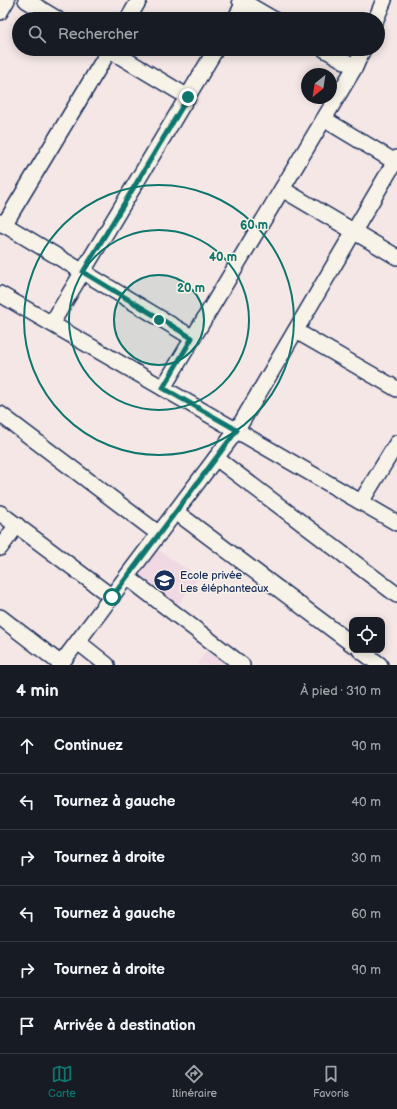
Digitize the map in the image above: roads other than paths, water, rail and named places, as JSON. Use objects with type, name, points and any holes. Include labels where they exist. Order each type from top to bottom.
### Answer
[{"type":"street","points":[[0,12],[7,0]]},
{"type":"street","points":[[26,0],[46,12]]},
{"type":"street","points":[[132,12],[139,0]]},
{"type":"street","points":[[379,12],[384,0]]},
{"type":"street","points":[[237,12],[242,1],[261,12]]},
{"type":"street","points":[[105,56],[2,224],[192,338]]},
{"type":"street","points":[[121,56],[188,97]]},
{"type":"street","points":[[52,323],[212,56]]},
{"type":"street","points":[[336,56],[356,68]]},
{"type":"street","points":[[163,388],[356,68],[360,56]]},
{"type":"street","points":[[0,617],[61,664],[237,430],[396,161],[324,119]]},
{"type":"street","points":[[282,189],[397,257]]},
{"type":"street","points":[[0,294],[397,522]]},
{"type":"street","points":[[296,331],[397,389]]},
{"type":"street","points":[[0,414],[159,534]]},
{"type":"street","points":[[361,502],[397,443]]},
{"type":"street","points":[[216,458],[397,595]]},
{"type":"street","points":[[176,512],[349,642]]},
{"type":"street","points":[[0,513],[112,597]]},
{"type":"street","points":[[0,548],[17,525]]},
{"type":"street","points":[[127,577],[242,665]]},
{"type":"street","points":[[78,642],[107,665]]},
{"type":"street","points":[[364,653],[380,665]]},
{"type":"place","name":"Ecole privée Les éléphanteaux","points":[[165,581]]}]
